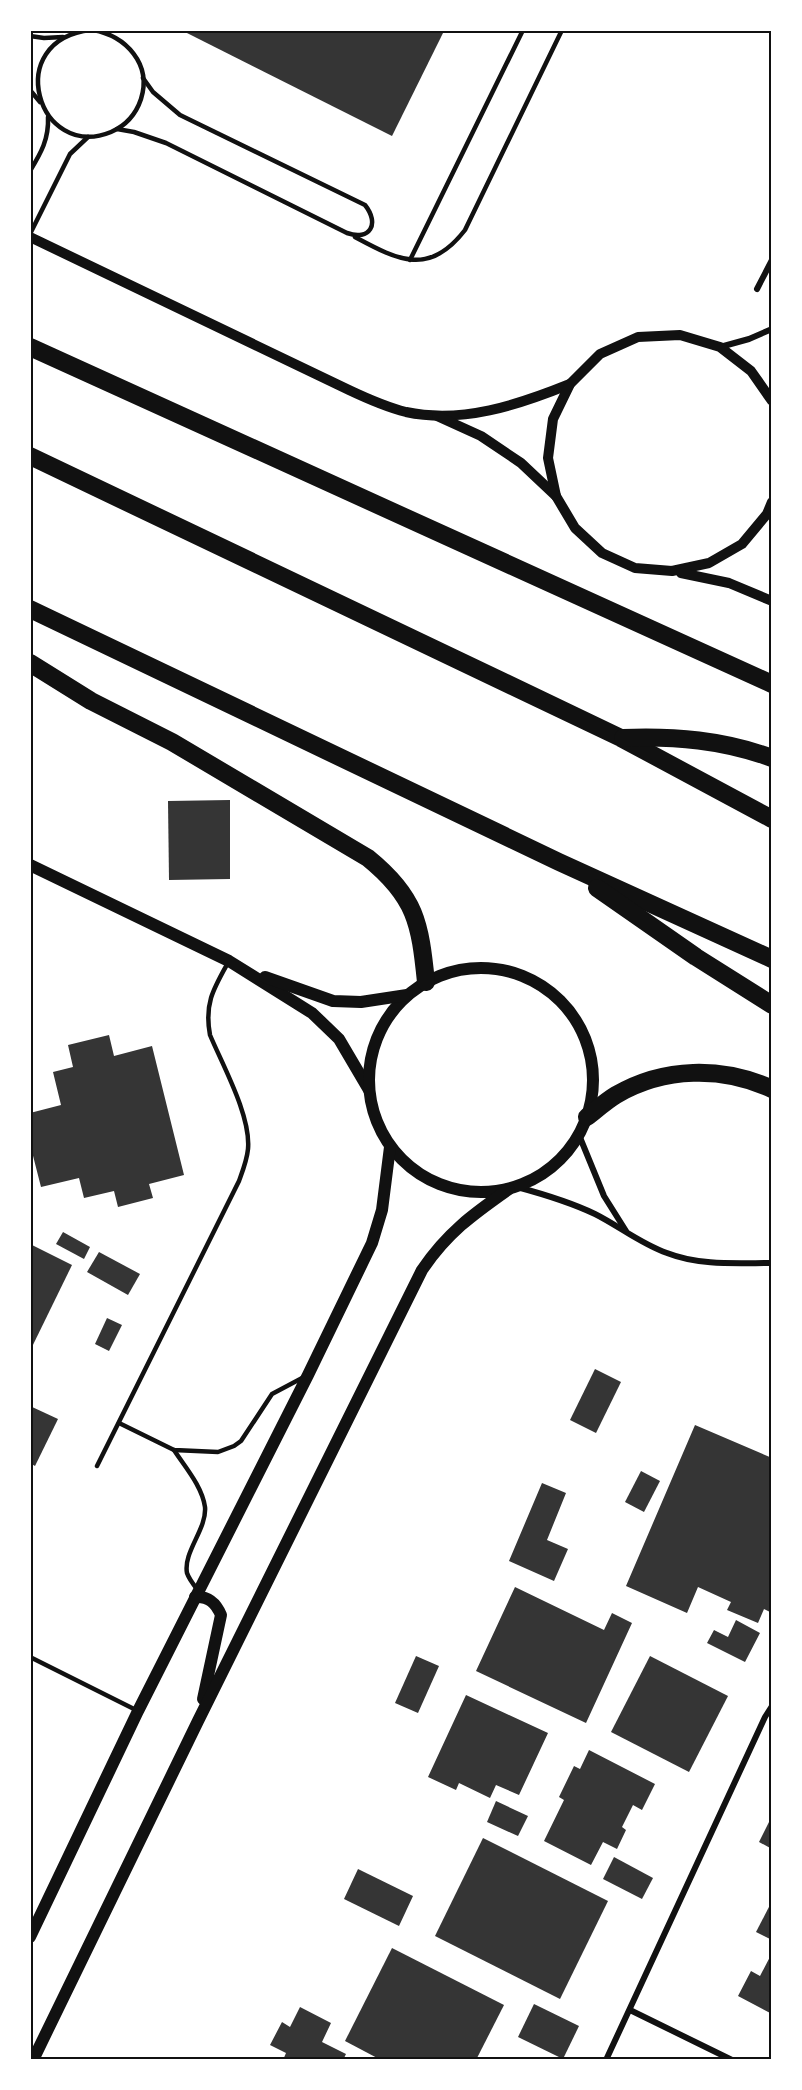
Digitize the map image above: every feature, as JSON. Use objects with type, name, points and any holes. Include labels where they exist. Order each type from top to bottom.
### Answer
[{"type":"highway","points":[[30,347],[772,684]]},
{"type":"highway","points":[[30,456],[621,738],[772,819]]},
{"type":"highway","points":[[30,609],[559,861],[772,959]]},
{"type":"highway","points":[[30,663],[91,701],[172,742],[368,858],[381,868],[403,892],[415,913],[422,940],[426,982]]},
{"type":"highway","points":[[621,738],[663,737],[706,740],[747,749],[772,758]]},
{"type":"highway","points":[[559,861],[696,957],[772,1005]]},
{"type":"highway","points":[[587,1117],[616,1095],[650,1080],[686,1072],[723,1073],[758,1082],[772,1089]]},
{"type":"main road","points":[[30,865],[229,961],[312,1013],[331,1030],[346,1050],[369,1092],[376,1120],[390,1147],[408,1166],[423,1176],[456,1190],[482,1193],[513,1188],[536,1179],[553,1167],[579,1135],[587,1117],[593,1084],[589,1050],[575,1019],[552,994],[524,976],[491,968],[457,970],[426,982],[407,995],[384,1023],[371,1056],[369,1092]]},
{"type":"main road","points":[[242,968],[333,1001],[361,1002],[407,995]]},
{"type":"main road","points":[[30,1937],[138,1711],[308,1375],[378,1227],[390,1147]]},
{"type":"main road","points":[[33,2060],[422,1270],[449,1235],[513,1188]]},
{"type":"main road","points":[[197,1594],[211,1599],[221,1615],[198,1721]]},
{"type":"street","points":[[30,235],[377,403],[436,416],[482,412],[516,404],[570,384]]},
{"type":"street","points":[[758,289],[772,260]]},
{"type":"street","points":[[720,347],[749,339],[772,329]]},
{"type":"street","points":[[556,496],[548,458],[553,419],[570,384],[600,354],[638,338],[680,335],[720,347],[751,370],[772,401]]},
{"type":"street","points":[[436,416],[481,436],[521,463],[556,496],[575,528],[602,553],[635,568],[701,575],[729,583],[772,601]]},
{"type":"street","points":[[672,572],[709,563],[742,544],[767,514],[772,502]]},
{"type":"street","points":[[579,1135],[604,1196],[626,1232]]},
{"type":"street","points":[[513,1188],[570,1204],[595,1214],[648,1246],[689,1260],[772,1263]]},
{"type":"street","points":[[606,2060],[772,1706]]},
{"type":"street","points":[[630,2010],[732,2060]]},
{"type":"lane","points":[[410,260],[523,30]]},
{"type":"lane","points":[[117,129],[166,143],[396,258],[426,259],[441,254],[454,244],[465,230],[562,30]]},
{"type":"lane","points":[[30,90],[48,117],[60,127],[73,134],[88,137],[103,135],[129,120],[138,107],[143,93],[140,63],[121,39],[108,31],[77,31],[63,37],[42,59],[37,89],[41,104]]},
{"type":"lane","points":[[30,36],[63,37]]},
{"type":"lane","points":[[143,78],[153,92],[180,115],[365,205],[372,213],[372,224],[367,233],[357,237],[347,233]]},
{"type":"lane","points":[[30,171],[46,143],[49,130],[48,117]]},
{"type":"lane","points":[[30,235],[70,154],[88,137]]},
{"type":"lane","points":[[97,1466],[246,1165],[248,1131],[244,1114],[210,1035],[208,1024],[208,1004],[211,993],[229,961]]},
{"type":"lane","points":[[118,1423],[174,1450],[218,1452],[234,1446],[247,1434],[272,1394],[308,1375]]},
{"type":"lane","points":[[174,1450],[198,1486],[205,1504],[203,1522],[188,1563],[189,1578],[197,1594]]},
{"type":"lane","points":[[30,1657],[138,1711]]},
{"type":"building","points":[[181,30],[442,30],[444,31],[392,136]]},
{"type":"building","points":[[230,800],[230,879],[169,880],[168,801]]},
{"type":"building","points":[[109,1035],[114,1056],[152,1046],[184,1175],[149,1184],[153,1198],[118,1207],[114,1191],[84,1198],[79,1178],[41,1187],[30,1144],[30,1113],[61,1105],[53,1072],[73,1067],[68,1045]]},
{"type":"building","points":[[63,1232],[90,1247],[84,1259],[56,1244]]},
{"type":"building","points":[[30,1244],[72,1265],[30,1351]]},
{"type":"building","points":[[99,1252],[140,1274],[128,1295],[87,1272]]},
{"type":"building","points":[[107,1318],[122,1325],[109,1351],[95,1344]]},
{"type":"building","points":[[595,1369],[621,1382],[596,1433],[570,1420]]},
{"type":"building","points":[[30,1406],[58,1419],[35,1466],[30,1463]]},
{"type":"building","points":[[695,1425],[772,1458],[772,1613],[764,1609],[758,1623],[727,1610],[731,1602],[698,1587],[687,1613],[626,1586]]},
{"type":"building","points":[[641,1471],[660,1481],[644,1512],[625,1502]]},
{"type":"building","points":[[542,1483],[566,1493],[547,1540],[568,1549],[554,1581],[509,1561]]},
{"type":"building","points":[[515,1587],[604,1630],[612,1613],[632,1623],[586,1723],[476,1671]]},
{"type":"building","points":[[736,1620],[760,1633],[745,1662],[707,1643],[714,1630],[728,1637]]},
{"type":"building","points":[[416,1656],[439,1666],[418,1713],[395,1703]]},
{"type":"building","points":[[650,1656],[728,1696],[689,1772],[611,1732]]},
{"type":"building","points":[[466,1695],[548,1733],[519,1795],[496,1785],[490,1798],[459,1783],[456,1790],[428,1777]]},
{"type":"building","points":[[589,1750],[655,1784],[642,1810],[633,1805],[622,1827],[626,1830],[617,1849],[603,1842],[591,1865],[544,1841],[564,1800],[559,1797],[574,1766],[580,1769]]},
{"type":"building","points":[[496,1801],[528,1816],[518,1836],[487,1822]]},
{"type":"building","points":[[772,1816],[772,1849],[759,1842]]},
{"type":"building","points":[[483,1838],[608,1901],[560,1999],[435,1936]]},
{"type":"building","points":[[614,1857],[653,1878],[642,1899],[603,1879]]},
{"type":"building","points":[[358,1869],[413,1896],[399,1926],[344,1899]]},
{"type":"building","points":[[772,1901],[772,1940],[756,1932]]},
{"type":"building","points":[[392,1948],[504,2005],[476,2060],[381,2060],[345,2041]]},
{"type":"building","points":[[772,1953],[772,2014],[738,1996],[751,1971],[760,1976]]},
{"type":"building","points":[[534,2004],[579,2026],[563,2059],[518,2037]]},
{"type":"building","points":[[300,2007],[331,2023],[322,2042],[346,2054],[343,2060],[283,2060],[286,2053],[270,2045],[282,2022],[290,2027]]}]
